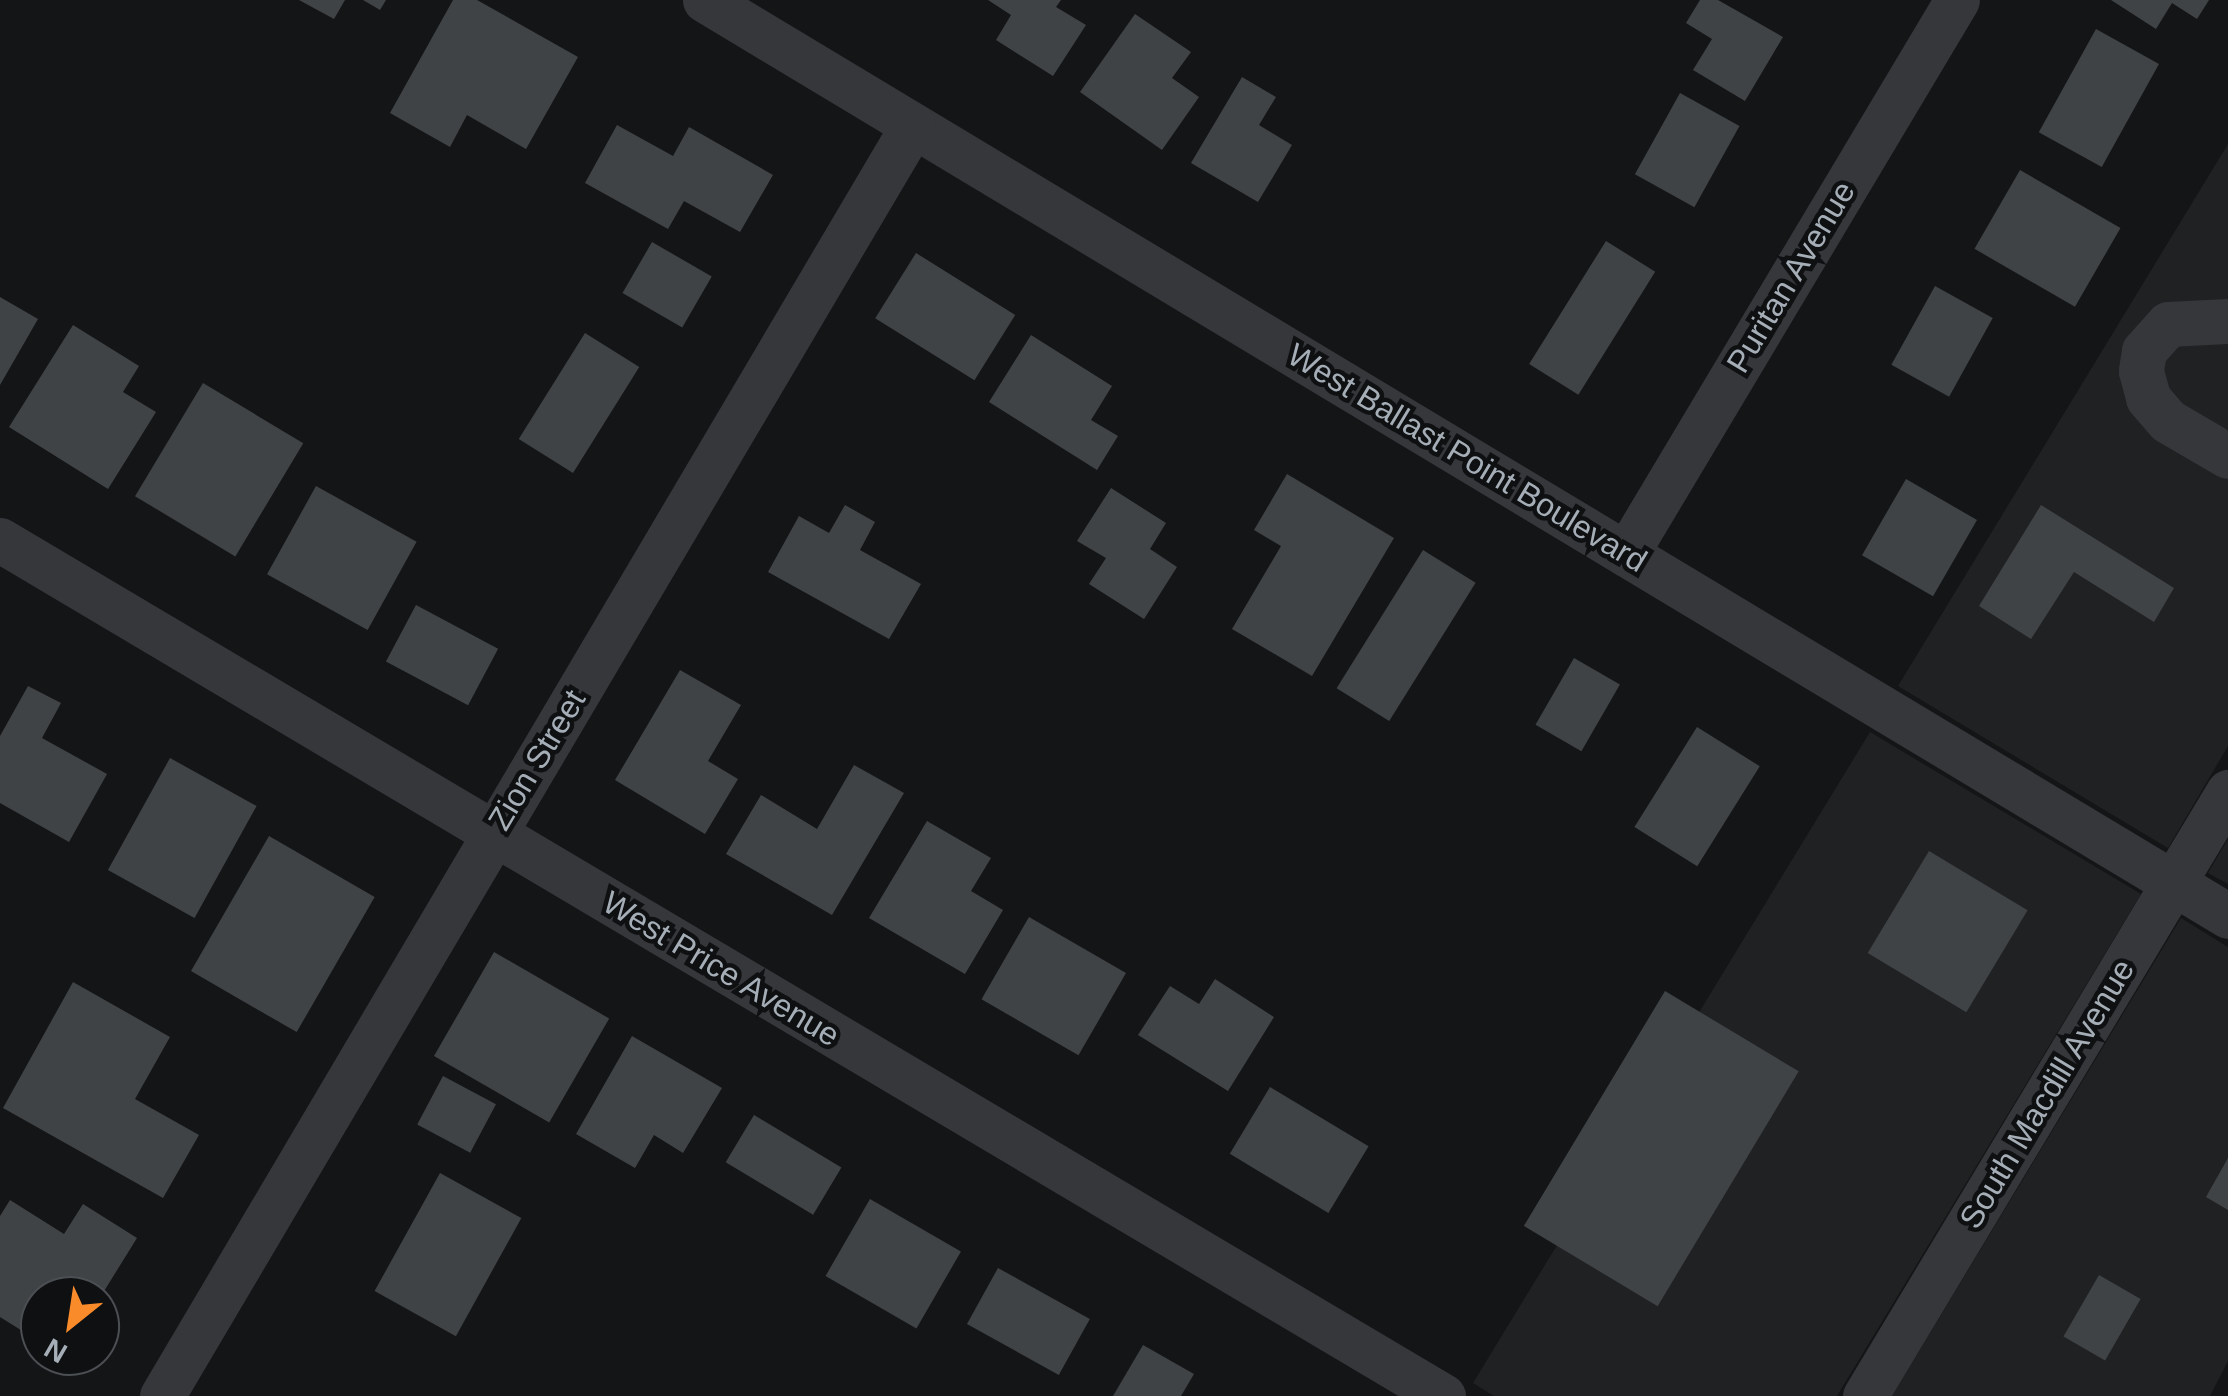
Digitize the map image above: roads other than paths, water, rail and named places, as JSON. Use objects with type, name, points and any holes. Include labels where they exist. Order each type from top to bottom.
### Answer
[{"type":"street","name":"West Ballast Point Boulevard","points":[[705,0],[2228,916]]},
{"type":"street","name":"Puritan Avenue","points":[[1626,554],[1944,4]]},
{"type":"street","name":"Zion Street","points":[[162,1396],[912,125]]},
{"type":"street","points":[[2228,320],[2168,324],[2144,351],[2141,371],[2148,398],[2168,421],[2228,456]]},
{"type":"street","name":"West Price Avenue","points":[[0,540],[1443,1396]]},
{"type":"street","name":"South Macdill Avenue","points":[[1865,1396],[2228,792]]}]
